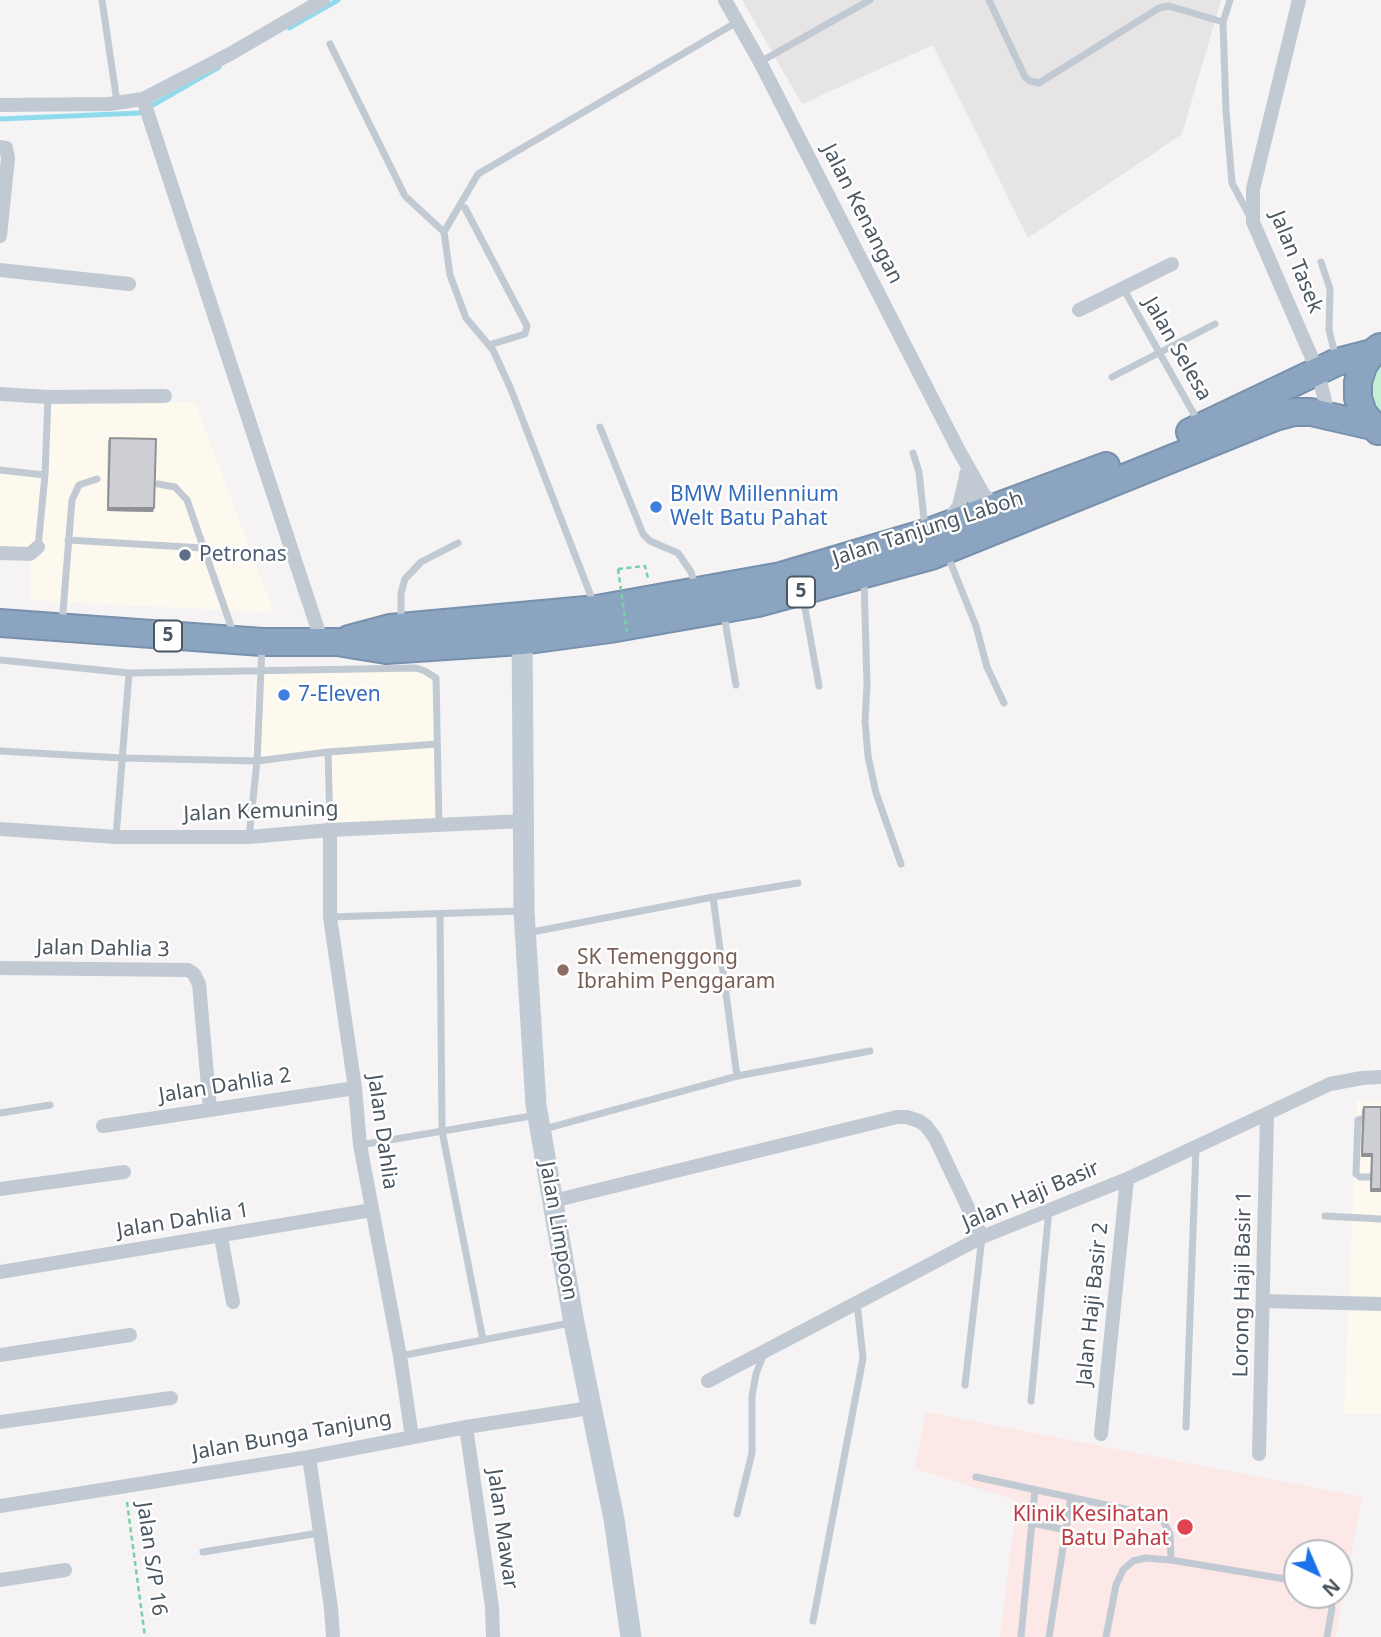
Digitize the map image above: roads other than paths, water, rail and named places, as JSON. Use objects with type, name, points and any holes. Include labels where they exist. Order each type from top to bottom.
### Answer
[{"type":"highway","name":"Jalan Tanjung Laboh","points":[[989,518],[1173,441],[1328,367],[1376,349]]},
{"type":"highway","name":"5","points":[[1376,349],[1360,374],[1358,398],[1363,413],[1377,430]]},
{"type":"highway","name":"Jalan Tanjung Laboh","points":[[329,642],[401,627],[522,629],[597,609],[781,576],[937,537],[1294,412],[1328,414],[1377,430]]},
{"type":"highway","name":"Jalan Tanjung Laboh","points":[[0,623],[262,642],[329,642],[386,650],[522,629],[723,610],[802,592],[864,574],[937,537]]},
{"type":"street","points":[[1,101],[145,103],[323,0]]},
{"type":"street","name":"Jalan Kenangan","points":[[725,0],[760,62],[985,497],[989,518]]},
{"type":"street","name":"Jalan Tasek","points":[[1299,0],[1252,189],[1253,222],[1328,367],[1328,414]]},
{"type":"street","points":[[145,103],[329,642]]},
{"type":"street","points":[[0,146],[6,148],[8,158],[0,236]]},
{"type":"street","points":[[1079,310],[1172,264]]},
{"type":"street","points":[[0,270],[130,284]]},
{"type":"street","points":[[0,394],[48,397],[165,396]]},
{"type":"street","name":"Jalan Kenangan","points":[[958,449],[966,476],[989,518]]},
{"type":"street","points":[[937,537],[959,506],[966,476]]},
{"type":"street","points":[[0,553],[30,554],[38,547]]},
{"type":"street","name":"Jalan Limpoon","points":[[522,629],[524,911],[539,1122],[590,1408],[614,1519],[631,1637]]},
{"type":"street","name":"Jalan Kemuning","points":[[0,829],[116,836],[249,837],[330,830],[523,821]]},
{"type":"street","name":"Jalan Dahlia","points":[[330,830],[330,917],[355,1088],[360,1145],[400,1356],[412,1437]]},
{"type":"street","name":"Jalan Dahlia 3","points":[[0,968],[188,970],[194,974],[199,984],[210,1109]]},
{"type":"street","name":"Jalan Haji Basir","points":[[708,1381],[982,1237],[1127,1179],[1331,1084],[1381,1077]]},
{"type":"street","name":"Jalan Dahlia 2","points":[[103,1126],[355,1088]]},
{"type":"street","name":"Lorong Haji Basir 1","points":[[1259,1454],[1267,1115]]},
{"type":"street","points":[[553,1201],[897,1117],[907,1117],[926,1126],[934,1138],[982,1237]]},
{"type":"street","points":[[0,1189],[124,1172]]},
{"type":"street","name":"Jalan Haji Basir 2","points":[[1101,1434],[1127,1179]]},
{"type":"street","name":"Jalan Dahlia 1","points":[[0,1272],[372,1210]]},
{"type":"street","points":[[220,1237],[233,1303]]},
{"type":"street","points":[[1264,1301],[1381,1304]]},
{"type":"street","points":[[0,1355],[130,1335]]},
{"type":"street","points":[[0,1422],[171,1398]]},
{"type":"street","name":"Jalan Bunga Tanjung","points":[[0,1506],[309,1457],[466,1427],[590,1408]]},
{"type":"street","name":"Jalan Mawar","points":[[466,1427],[492,1607],[493,1637]]},
{"type":"street","points":[[309,1457],[333,1637]]},
{"type":"street","points":[[0,1580],[65,1570]]},
{"type":"lane","points":[[102,0],[117,102]]},
{"type":"lane","points":[[760,62],[870,0]]},
{"type":"lane","points":[[989,0],[1025,77],[1039,83],[1159,8],[1169,6],[1223,22]]},
{"type":"lane","points":[[1230,0],[1223,22],[1232,183],[1253,222]]},
{"type":"lane","points":[[597,609],[510,387],[489,345],[466,318],[450,275],[444,232],[478,174],[738,22]]},
{"type":"lane","points":[[330,44],[405,195],[444,232]]},
{"type":"lane","points":[[466,208],[527,326],[525,334],[489,345]]},
{"type":"lane","points":[[1321,262],[1330,289],[1328,367]]},
{"type":"lane","name":"Jalan Selesa","points":[[1123,288],[1202,427]]},
{"type":"lane","points":[[1112,377],[1215,324]]},
{"type":"lane","points":[[38,547],[45,475],[48,397]]},
{"type":"lane","points":[[600,427],[643,534],[650,541],[678,553],[691,572],[698,591]]},
{"type":"lane","points":[[913,453],[937,537],[976,626],[987,667],[1004,703]]},
{"type":"lane","points":[[0,470],[45,475]]},
{"type":"lane","points":[[62,628],[72,500],[79,485],[97,479]]},
{"type":"lane","points":[[158,484],[175,487],[187,500],[235,640]]},
{"type":"lane","points":[[68,540],[203,548]]},
{"type":"lane","points":[[401,627],[401,593],[405,579],[421,562],[458,543]]},
{"type":"lane","points":[[864,574],[868,756],[876,793],[901,864]]},
{"type":"lane","points":[[802,592],[819,685]]},
{"type":"lane","points":[[723,610],[736,685]]},
{"type":"lane","points":[[249,837],[257,761],[262,642]]},
{"type":"lane","points":[[0,660],[129,673],[416,668],[425,671],[436,678],[439,824]]},
{"type":"lane","points":[[116,836],[129,673]]},
{"type":"lane","points":[[0,751],[121,758],[257,761],[328,752],[437,744]]},
{"type":"lane","points":[[328,752],[330,830]]},
{"type":"lane","points":[[526,933],[798,883]]},
{"type":"lane","points":[[713,897],[737,1076]]},
{"type":"lane","points":[[330,917],[524,911]]},
{"type":"lane","points":[[440,914],[442,1131],[483,1340]]},
{"type":"lane","points":[[360,1145],[442,1131],[539,1122],[737,1076],[870,1051]]},
{"type":"lane","points":[[0,1113],[50,1105]]},
{"type":"lane","points":[[1362,1119],[1358,1120],[1356,1174],[1360,1177],[1371,1177]]},
{"type":"lane","points":[[1186,1427],[1196,1148]]},
{"type":"lane","points":[[1031,1401],[1049,1209]]},
{"type":"lane","points":[[1325,1216],[1381,1219]]},
{"type":"lane","points":[[965,1385],[982,1237]]},
{"type":"lane","points":[[813,1621],[863,1358],[857,1302]]},
{"type":"lane","points":[[400,1356],[574,1322]]},
{"type":"lane","points":[[737,1514],[752,1452],[752,1396],[764,1352]]},
{"type":"lane","points":[[976,1477],[1153,1515],[1164,1522],[1170,1534],[1171,1560]]},
{"type":"lane","points":[[1021,1637],[1035,1490]]},
{"type":"lane","points":[[1049,1637],[1071,1497]]},
{"type":"lane","points":[[1032,1523],[1066,1530]]},
{"type":"lane","points":[[203,1552],[320,1533]]},
{"type":"lane","points":[[1106,1637],[1116,1585],[1123,1570],[1133,1561],[1145,1558],[1171,1560],[1283,1579]]},
{"type":"lane","points":[[1327,1637],[1332,1609]]},
{"type":"waterway","points":[[289,28],[338,0]]},
{"type":"waterway","points":[[0,119],[139,113],[219,67]]},
{"type":"place","name":"BMW Millennium Welt Batu Pahat","points":[[656,507]]},
{"type":"place","name":"Petronas","points":[[185,555]]},
{"type":"place","name":"7-Eleven","points":[[284,695]]},
{"type":"place","name":"SK Temenggong Ibrahim Penggaram","points":[[563,970]]},
{"type":"place","name":"Klinik Kesihatan Batu Pahat","points":[[1185,1527]]}]
